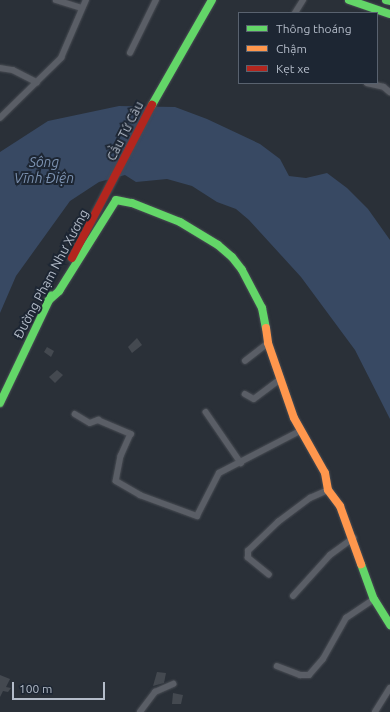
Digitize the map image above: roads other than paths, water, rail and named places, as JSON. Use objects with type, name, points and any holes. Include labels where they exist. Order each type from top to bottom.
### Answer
[{"type":"main road","name":"Cầu Tứ Câu","points":[[104,200],[168,73],[212,0]]},
{"type":"main road","points":[[349,0],[390,14]]},
{"type":"main road","points":[[386,0],[390,1]]},
{"type":"main road","name":"Đường Phạm Như Xương","points":[[0,403],[48,300],[104,200]]},
{"type":"main road","points":[[48,300],[59,290],[110,206],[118,200],[180,222],[232,257],[242,270],[262,308],[268,343],[279,380],[300,431],[308,439],[325,473],[328,490],[340,506],[353,538],[374,599],[390,625]]},
{"type":"street","points":[[56,0],[82,8]]},
{"type":"street","points":[[0,118],[61,58],[86,0]]},
{"type":"street","points":[[130,53],[156,0]]},
{"type":"street","points":[[295,12],[303,0]]},
{"type":"street","points":[[0,68],[13,70],[37,82]]},
{"type":"street","points":[[371,84],[384,87],[390,92]]},
{"type":"street","points":[[245,361],[268,343]]},
{"type":"street","points":[[245,394],[254,399],[279,380]]},
{"type":"street","points":[[206,412],[241,463]]},
{"type":"street","points":[[76,414],[90,424],[98,420],[131,434],[121,456],[116,482],[140,495],[195,516],[202,512],[215,478],[228,468],[241,463],[300,431]]},
{"type":"street","points":[[269,575],[248,558],[248,551],[278,522],[306,501],[328,490]]},
{"type":"street","points":[[293,596],[330,555],[353,538]]},
{"type":"street","points":[[277,666],[300,675],[309,675],[323,659],[342,622],[374,599]]},
{"type":"street","points":[[140,712],[155,692],[173,684]]},
{"type":"street","points":[[375,712],[390,688]]},
{"type":"water","name":"Sông Vĩnh Điện","points":[[119,106],[175,107],[207,119],[260,144],[280,159],[289,176],[306,178],[327,173],[347,188],[368,209],[390,240],[390,419],[355,350],[301,277],[249,220],[236,209],[217,202],[192,186],[167,179],[136,182],[125,175],[99,182],[70,201],[16,276],[0,313],[0,152],[48,121]]}]
